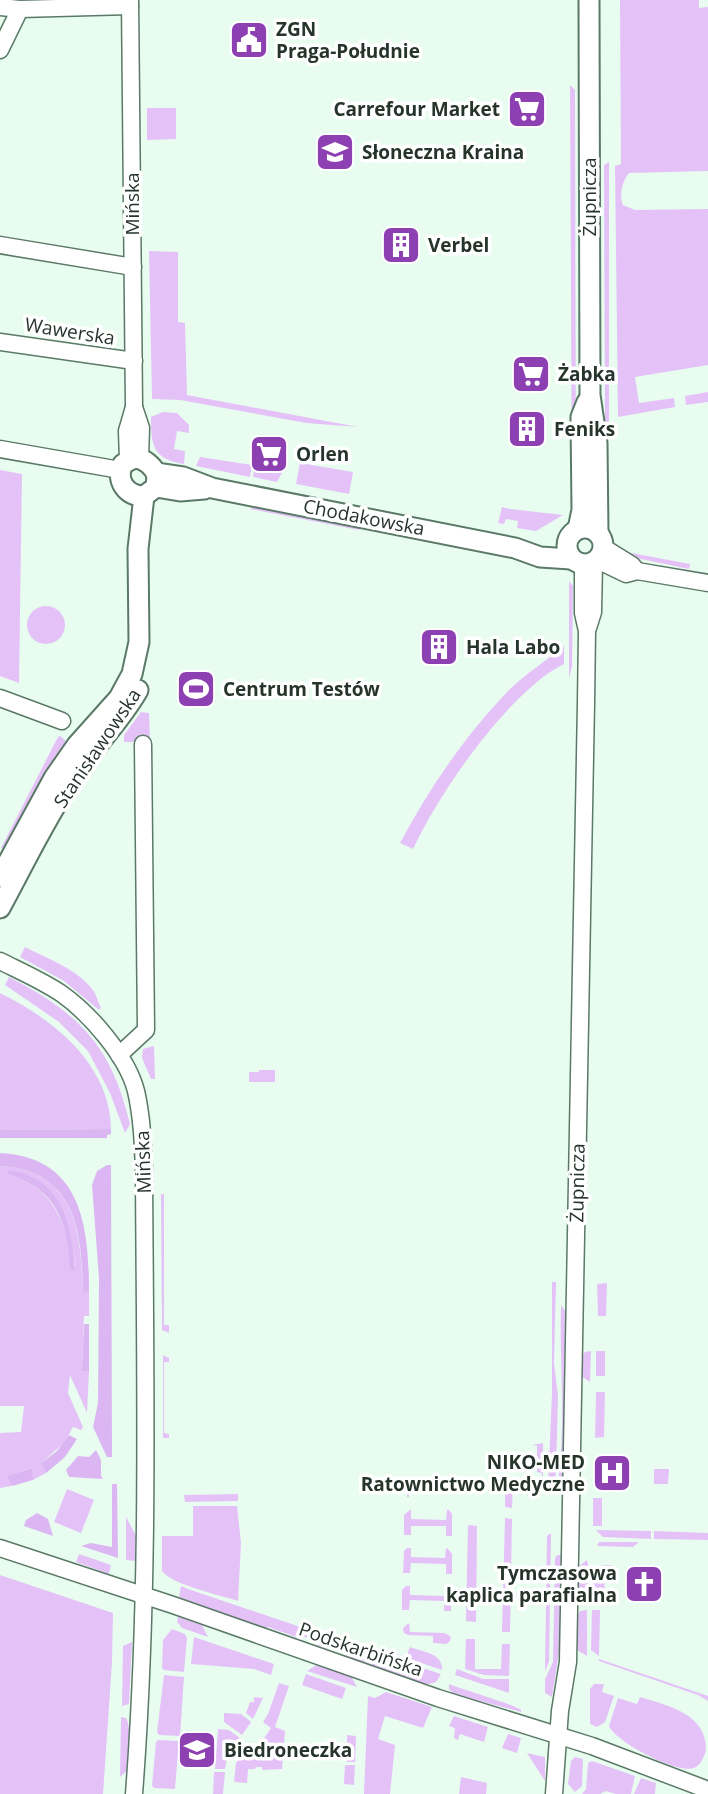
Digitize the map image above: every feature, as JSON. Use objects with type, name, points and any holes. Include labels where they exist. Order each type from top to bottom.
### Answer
[{"type":"street","name":"Żupnicza","points":[[554,1794],[558,1735],[568,1662],[587,631],[583,613],[586,550],[597,443],[590,395],[589,0]]},
{"type":"street","points":[[0,7],[20,9],[130,3]]},
{"type":"street","name":"Mińska","points":[[129,463],[127,431],[134,408],[130,3]]},
{"type":"street","points":[[0,50],[20,9]]},
{"type":"street","points":[[0,245],[133,267]]},
{"type":"street","name":"Wawerska","points":[[0,342],[134,361]]},
{"type":"street","points":[[0,449],[85,464],[129,463]]},
{"type":"street","points":[[129,463],[121,483],[146,487]]},
{"type":"street","points":[[129,463],[146,487]]},
{"type":"street","name":"Chodakowska","points":[[146,487],[183,477],[212,488],[515,548],[540,557],[586,550],[625,574],[637,571],[708,583]]},
{"type":"street","points":[[139,642],[138,549],[130,526],[146,487]]},
{"type":"street","name":"Stanisławowska","points":[[0,877],[54,778],[123,691],[132,674],[139,642]]},
{"type":"street","name":"Stanisławowska","points":[[0,908],[69,783],[115,726],[140,687],[145,667],[144,653],[139,642]]},
{"type":"street","points":[[0,698],[62,721]]},
{"type":"street","points":[[119,1055],[146,1030],[143,744]]},
{"type":"street","name":"Mińska","points":[[0,961],[62,994],[95,1025],[119,1055],[135,1088],[142,1126],[144,1596],[134,1794]]},
{"type":"street","name":"Podskarbińska","points":[[0,1548],[438,1698],[558,1735],[708,1790]]},
{"type":"shaded area","points":[[620,0],[699,0],[699,8],[708,7],[708,171],[629,173],[623,184],[621,197],[623,205],[635,210],[708,209],[708,365],[635,377],[639,403],[674,398],[675,407],[618,417],[615,166],[621,164]]},
{"type":"shaded area","points":[[570,85],[575,90],[576,507],[572,505]]},
{"type":"shaded area","points":[[147,108],[176,108],[176,139],[147,140]]},
{"type":"shaded area","points":[[609,162],[609,433],[605,429],[604,165]]},
{"type":"shaded area","points":[[149,251],[178,252],[178,322],[185,323],[187,395],[358,427],[306,423],[180,400],[152,399]]},
{"type":"shaded area","points":[[708,392],[708,402],[686,405],[685,396]]},
{"type":"shaded area","points":[[163,412],[177,413],[189,425],[189,433],[177,431],[174,449],[185,451],[184,464],[160,455],[153,443],[151,417]]},
{"type":"shaded area","points":[[200,457],[252,465],[250,477],[196,466]]},
{"type":"shaded area","points":[[255,463],[280,468],[282,473],[277,482],[253,477]]},
{"type":"shaded area","points":[[300,463],[353,472],[349,494],[296,484]]},
{"type":"shaded area","points":[[0,470],[22,474],[19,683],[0,676]]},
{"type":"shaded area","points":[[255,506],[360,528],[359,530],[250,509]]},
{"type":"shaded area","points":[[502,507],[563,515],[536,531],[517,528],[518,521],[506,519],[504,524],[498,523]]},
{"type":"shaded area","points":[[626,552],[690,564],[689,569],[626,556]]},
{"type":"shaded area","points":[[569,581],[573,586],[572,666],[569,678]]},
{"type":"shaded area","points":[[46,606],[59,612],[65,625],[59,638],[46,644],[33,638],[27,625],[33,612]]},
{"type":"shaded area","points":[[564,646],[564,664],[542,678],[498,720],[457,773],[413,849],[400,843],[436,782],[477,726],[515,684]]},
{"type":"shaded area","points":[[141,712],[149,713],[150,742],[124,742],[124,735]]},
{"type":"shaded area","points":[[58,737],[70,744],[5,849],[1,848]]},
{"type":"shaded area","points":[[25,947],[81,978],[95,993],[101,1008],[99,1010],[64,981],[20,957]]},
{"type":"shaded area","points":[[9,977],[55,1004],[89,1035],[113,1073],[122,1097],[130,1124],[125,1133],[110,1093],[88,1051],[59,1022],[5,985]]},
{"type":"shaded area","points":[[0,993],[40,1016],[75,1046],[101,1084],[111,1129],[0,1130]]},
{"type":"shaded area","points":[[154,1046],[155,1079],[151,1079],[142,1058],[143,1049]]},
{"type":"shaded area","points":[[275,1070],[275,1082],[249,1082],[249,1072]]},
{"type":"shaded area","points":[[111,1129],[107,1138],[0,1138],[0,1130]]},
{"type":"shaded area","points":[[0,1153],[27,1157],[48,1167],[64,1182],[75,1200],[82,1220],[87,1243],[89,1291],[83,1293],[80,1248],[70,1208],[59,1192],[45,1179],[25,1170],[0,1166]]},
{"type":"shaded area","points":[[111,1165],[112,1457],[107,1457],[93,1427],[98,1403],[99,1278],[92,1185],[97,1171]]},
{"type":"shaded area","points":[[0,1166],[25,1170],[45,1179],[59,1192],[69,1208],[80,1247],[83,1292],[89,1291],[89,1316],[84,1316],[82,1371],[89,1372],[87,1413],[70,1375],[68,1393],[83,1427],[81,1430],[73,1427],[64,1443],[41,1463],[46,1473],[33,1480],[31,1468],[8,1476],[12,1486],[0,1488],[0,1433],[21,1432],[24,1406],[0,1406]],"holes":[[[7,1174],[24,1174],[37,1179],[56,1200],[68,1229],[75,1271],[67,1238],[56,1211],[38,1190]]]},
{"type":"shaded area","points":[[9,1170],[27,1175],[53,1193],[67,1222],[75,1271],[70,1269],[66,1236],[56,1209],[38,1189],[7,1174]]},
{"type":"shaded area","points":[[161,1194],[164,1194],[164,1325],[169,1325],[169,1333],[162,1330]]},
{"type":"shaded area","points":[[552,1282],[556,1282],[554,1363],[558,1396],[556,1474],[551,1489],[548,1486],[552,1393]]},
{"type":"shaded area","points":[[607,1283],[606,1316],[598,1316],[597,1284]]},
{"type":"shaded area","points":[[561,1305],[567,1314],[564,1480],[557,1489],[562,1420]]},
{"type":"shaded area","points":[[84,1324],[89,1324],[89,1372],[82,1371]]},
{"type":"shaded area","points":[[591,1351],[590,1382],[581,1376],[581,1359],[585,1352]]},
{"type":"shaded area","points":[[596,1351],[605,1351],[605,1376],[596,1376]]},
{"type":"shaded area","points":[[163,1355],[169,1358],[169,1362],[164,1362],[164,1433],[169,1434],[169,1438],[163,1438]]},
{"type":"shaded area","points":[[596,1392],[605,1392],[604,1437],[595,1438]]},
{"type":"shaded area","points":[[69,1435],[77,1439],[65,1457],[46,1473],[41,1463],[57,1451]]},
{"type":"shaded area","points":[[543,1443],[542,1488],[542,1473],[537,1472],[537,1446],[532,1445]]},
{"type":"shaded area","points":[[96,1450],[101,1460],[103,1479],[69,1477],[66,1470],[78,1456],[89,1457]]},
{"type":"shaded area","points":[[32,1468],[33,1480],[12,1486],[7,1476]]},
{"type":"shaded area","points":[[654,1469],[669,1469],[668,1484],[654,1484]]},
{"type":"shaded area","points":[[505,1480],[513,1482],[512,1508],[505,1507]]},
{"type":"shaded area","points":[[411,1481],[448,1482],[451,1488],[409,1487],[407,1497],[407,1484]]},
{"type":"shaded area","points":[[112,1484],[117,1484],[118,1558],[81,1546],[91,1543],[112,1547]]},
{"type":"shaded area","points":[[67,1489],[94,1500],[81,1533],[54,1522]]},
{"type":"shaded area","points":[[238,1494],[238,1501],[185,1502],[184,1495]]},
{"type":"shaded area","points":[[593,1498],[602,1498],[602,1526],[593,1526]]},
{"type":"shaded area","points":[[193,1506],[237,1506],[241,1543],[238,1601],[186,1585],[162,1571],[162,1536],[193,1536]]},
{"type":"shaded area","points":[[411,1509],[411,1519],[446,1520],[449,1510],[452,1514],[452,1536],[446,1536],[446,1526],[411,1526],[411,1535],[404,1535],[404,1515]]},
{"type":"shaded area","points":[[37,1513],[48,1519],[53,1536],[24,1526],[26,1520]]},
{"type":"shaded area","points":[[126,1517],[136,1536],[135,1561],[126,1560]]},
{"type":"shaded area","points":[[505,1518],[512,1519],[510,1632],[502,1632]]},
{"type":"shaded area","points":[[468,1525],[477,1526],[476,1622],[466,1621]]},
{"type":"shaded area","points":[[596,1530],[651,1531],[651,1539],[603,1537]]},
{"type":"shaded area","points":[[654,1531],[708,1533],[708,1540],[654,1539]]},
{"type":"shaded area","points":[[549,1534],[549,1661],[545,1672],[547,1536]]},
{"type":"shaded area","points":[[599,1542],[639,1542],[633,1547],[597,1546]]},
{"type":"shaded area","points":[[411,1548],[411,1557],[445,1558],[446,1548],[448,1549],[452,1554],[452,1574],[446,1574],[446,1564],[411,1563],[410,1573],[403,1573],[404,1551]]},
{"type":"shaded area","points":[[79,1554],[111,1565],[109,1574],[76,1562]]},
{"type":"shaded area","points":[[557,1555],[563,1555],[561,1640],[552,1697],[545,1693],[545,1679],[553,1662]]},
{"type":"shaded area","points":[[587,1560],[588,1599],[581,1598],[577,1590],[578,1567]]},
{"type":"shaded area","points":[[602,1565],[613,1565],[605,1577],[604,1594],[594,1596],[592,1575]]},
{"type":"shaded area","points":[[0,1575],[113,1613],[103,1794],[0,1794]]},
{"type":"shaded area","points":[[181,1586],[336,1639],[331,1648],[321,1650],[316,1640],[305,1637],[302,1639],[223,1616],[179,1597]]},
{"type":"shaded area","points":[[410,1586],[410,1595],[445,1596],[445,1586],[449,1587],[451,1611],[444,1611],[444,1601],[410,1600],[409,1610],[402,1610],[402,1590]]},
{"type":"shaded area","points":[[587,1610],[587,1656],[577,1650],[576,1618],[580,1611]]},
{"type":"shaded area","points":[[592,1610],[600,1610],[599,1656],[591,1650]]},
{"type":"shaded area","points":[[178,1617],[202,1625],[208,1637],[182,1628],[177,1622]]},
{"type":"shaded area","points":[[409,1623],[410,1632],[445,1633],[451,1637],[450,1641],[446,1644],[433,1643],[433,1636],[408,1635],[403,1628]]},
{"type":"shaded area","points":[[172,1629],[185,1634],[187,1638],[184,1672],[162,1668],[163,1640]]},
{"type":"shaded area","points":[[194,1637],[274,1664],[271,1675],[254,1669],[191,1664]]},
{"type":"shaded area","points":[[466,1639],[475,1639],[475,1669],[501,1669],[502,1644],[510,1644],[509,1676],[484,1675],[465,1669]]},
{"type":"shaded area","points":[[132,1642],[129,1704],[122,1706],[123,1646]]},
{"type":"shaded area","points":[[346,1643],[441,1674],[436,1682],[426,1685],[349,1659],[345,1654]]},
{"type":"shaded area","points":[[374,1647],[406,1657],[410,1647],[426,1652],[439,1660],[442,1670]]},
{"type":"shaded area","points":[[599,1659],[708,1696],[708,1701],[698,1695]]},
{"type":"shaded area","points":[[318,1664],[351,1676],[357,1687],[307,1671]]},
{"type":"shaded area","points":[[457,1669],[483,1679],[509,1679],[509,1693],[455,1675]]},
{"type":"shaded area","points":[[306,1674],[346,1688],[342,1699],[302,1685]]},
{"type":"shaded area","points":[[164,1675],[184,1677],[180,1736],[159,1735],[157,1732]]},
{"type":"shaded area","points":[[279,1683],[289,1686],[275,1727],[285,1731],[282,1769],[248,1769],[247,1783],[234,1782],[236,1763],[249,1742],[258,1747],[271,1728],[263,1722]]},
{"type":"shaded area","points":[[449,1684],[509,1705],[521,1712],[453,1694]]},
{"type":"shaded area","points":[[594,1684],[604,1684],[602,1692],[614,1696],[605,1722],[597,1727],[590,1724],[590,1689]]},
{"type":"shaded area","points":[[386,1692],[432,1707],[423,1728],[385,1716],[378,1739],[395,1745],[390,1794],[364,1794],[368,1696],[375,1698]]},
{"type":"shaded area","points":[[254,1697],[263,1698],[253,1719],[246,1713],[250,1702],[254,1702]]},
{"type":"shaded area","points":[[640,1697],[661,1703],[693,1719],[705,1738],[706,1751],[698,1765],[685,1769],[661,1762],[634,1748],[614,1733],[609,1726],[618,1698],[637,1704]]},
{"type":"shaded area","points":[[224,1713],[241,1714],[251,1722],[242,1735],[224,1722]]},
{"type":"shaded area","points":[[454,1716],[488,1727],[484,1742],[460,1734],[458,1740],[454,1738],[455,1728],[449,1726]]},
{"type":"shaded area","points":[[121,1717],[126,1718],[130,1737],[127,1771],[120,1777]]},
{"type":"shaded area","points":[[218,1729],[229,1730],[240,1738],[227,1757],[225,1769],[215,1769]]},
{"type":"shaded area","points":[[508,1734],[521,1738],[517,1753],[502,1748]]},
{"type":"shaded area","points":[[347,1735],[356,1736],[355,1762],[347,1762]]},
{"type":"shaded area","points":[[158,1740],[179,1741],[175,1789],[152,1786]]},
{"type":"shaded area","points":[[527,1753],[545,1757],[545,1781]]},
{"type":"shaded area","points":[[575,1757],[583,1759],[582,1786],[575,1792],[568,1784],[571,1761]]},
{"type":"shaded area","points":[[592,1761],[635,1776],[631,1794],[606,1791],[600,1794],[582,1794],[586,1789],[588,1763]]},
{"type":"shaded area","points":[[345,1765],[355,1765],[354,1785],[344,1784]]},
{"type":"shaded area","points":[[214,1772],[225,1772],[223,1794],[213,1794]]},
{"type":"shaded area","points":[[461,1777],[487,1783],[486,1794],[459,1794]]},
{"type":"shaded area","points":[[641,1778],[656,1783],[655,1794],[634,1794]]},
{"type":"place","name":"ZGN Praga-Południe","points":[[249,40]]},
{"type":"place","name":"Carrefour Market","points":[[527,109]]},
{"type":"place","name":"Słoneczna Kraina","points":[[335,152]]},
{"type":"place","name":"Verbel","points":[[401,245]]},
{"type":"place","name":"Żabka","points":[[531,374]]},
{"type":"place","name":"Feniks","points":[[527,429]]},
{"type":"place","name":"Orlen","points":[[269,454]]},
{"type":"place","name":"Hala Labo","points":[[439,647]]},
{"type":"place","name":"Centrum Testów","points":[[196,689]]},
{"type":"place","name":"NIKO-MED Ratownictwo Medyczne","points":[[612,1473]]},
{"type":"place","name":"Tymczasowa kaplica parafialna","points":[[644,1584]]},
{"type":"place","name":"Biedroneczka","points":[[197,1750]]}]
